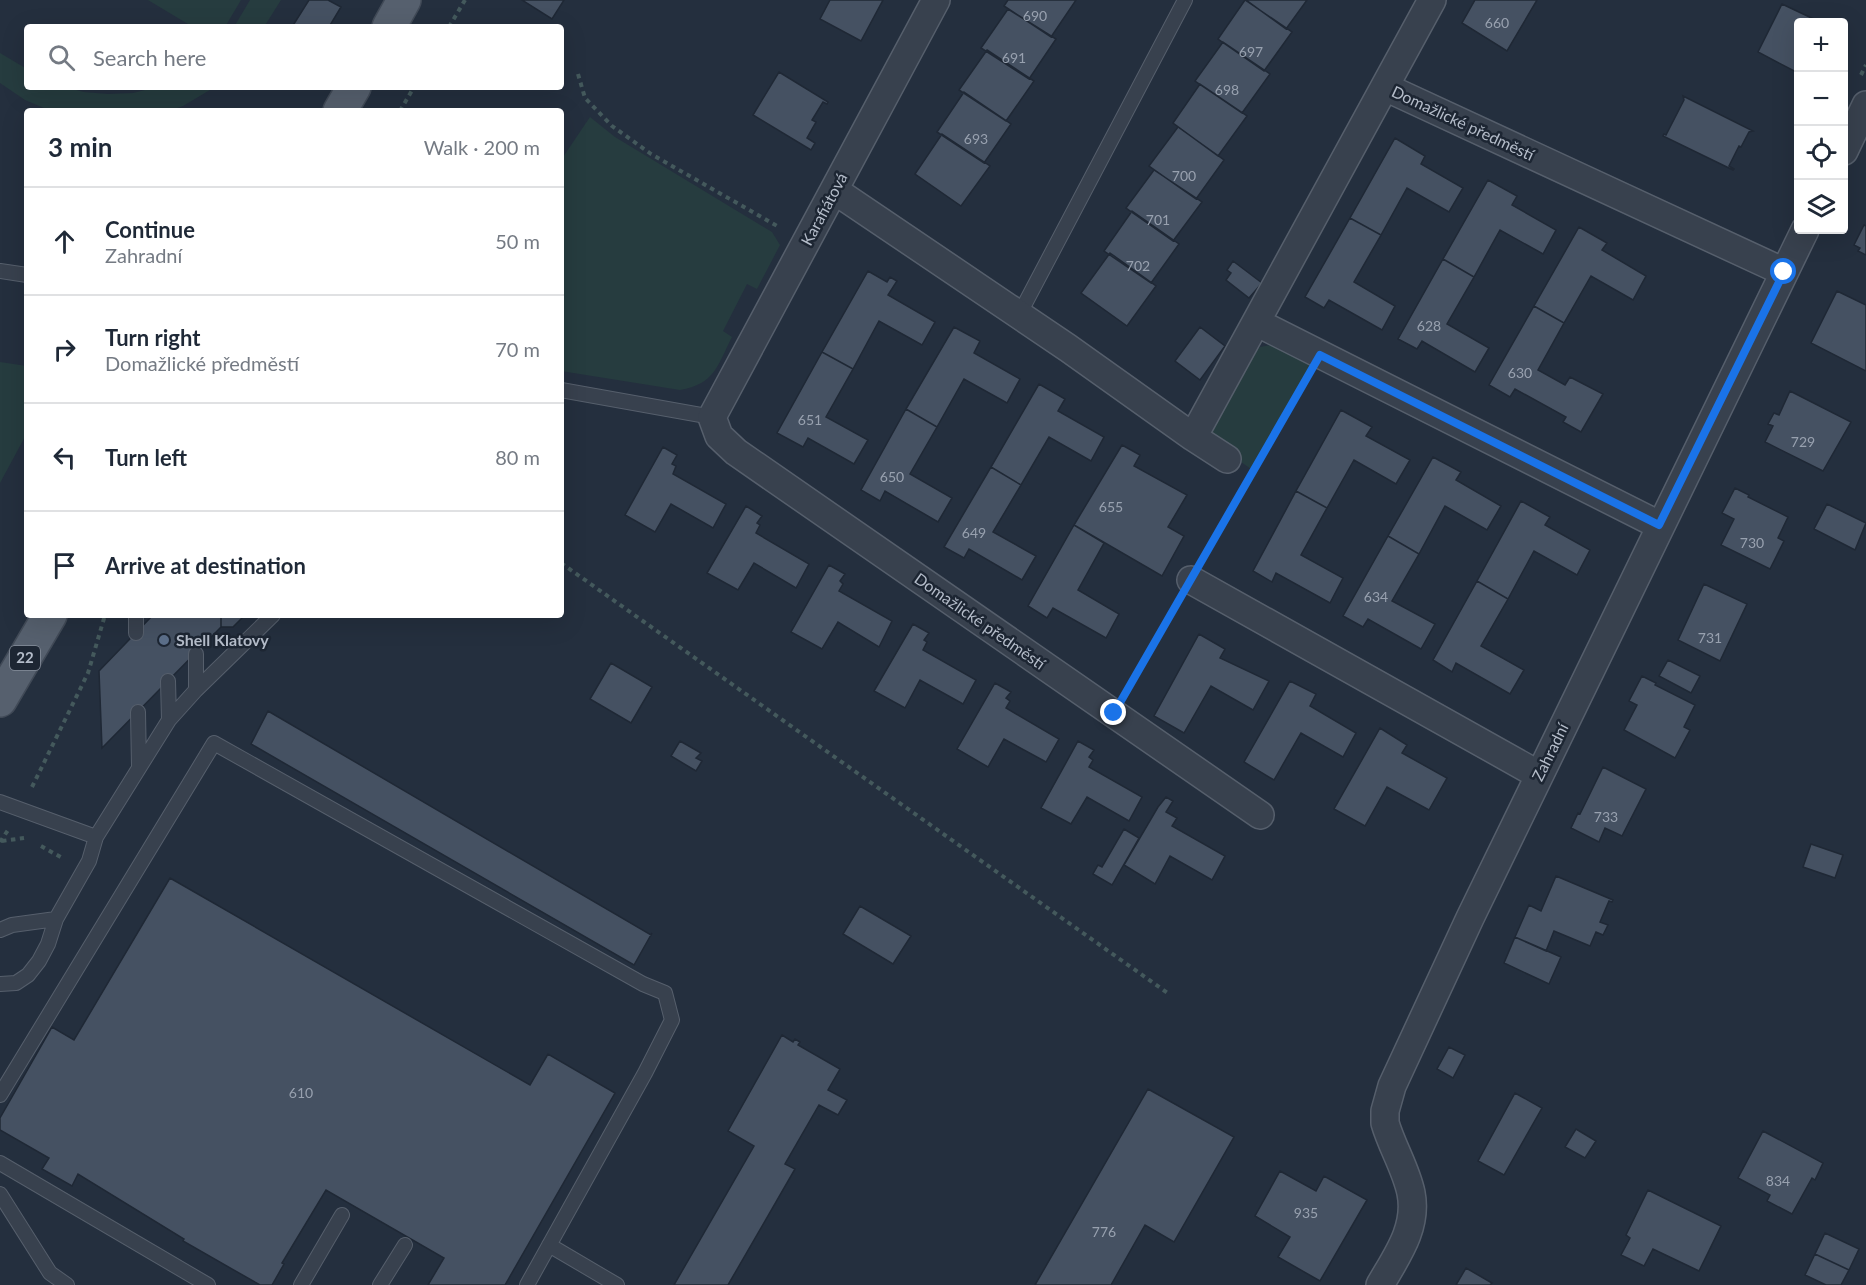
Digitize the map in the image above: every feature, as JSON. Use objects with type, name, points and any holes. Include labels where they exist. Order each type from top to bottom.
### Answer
[{"type":"main road","points":[[391,24],[404,0]]},
{"type":"main road","points":[[342,108],[352,90]]},
{"type":"main road","name":"22","points":[[0,700],[48,618]]},
{"type":"street","name":"Karafiátová","points":[[712,417],[936,0]]},
{"type":"street","points":[[1385,87],[1432,0]]},
{"type":"street","name":"Domažlické předměstí","points":[[1192,437],[1385,87],[1784,272]]},
{"type":"street","points":[[1848,143],[1866,105]]},
{"type":"street","points":[[834,190],[1227,459]]},
{"type":"street","name":"Zahradní","points":[[1380,1285],[1406,1240],[1410,1229],[1412,1205],[1411,1193],[1385,1122],[1387,1098],[1424,1014],[1659,525],[1803,234]]},
{"type":"street","points":[[1256,322],[1659,525]]},
{"type":"street","name":"Domažlické předměstí","points":[[712,417],[719,436],[736,452],[1260,815]]},
{"type":"street","points":[[1191,580],[1539,775]]},
{"type":"lane","points":[[1019,315],[1185,0]]},
{"type":"lane","points":[[0,271],[24,275]]},
{"type":"lane","points":[[564,391],[712,417]]},
{"type":"lane","points":[[136,618],[136,633]]},
{"type":"lane","points":[[0,984],[16,983],[28,975],[44,953],[56,919],[89,861],[96,837],[169,720],[196,690],[270,618]]},
{"type":"lane","points":[[195,654],[196,690]]},
{"type":"lane","points":[[168,681],[169,720]]},
{"type":"lane","points":[[138,712],[139,767]]},
{"type":"lane","points":[[0,1095],[214,743],[643,984],[665,993],[672,1020],[527,1285]]},
{"type":"lane","points":[[0,802],[96,837]]},
{"type":"lane","points":[[0,930],[12,925],[56,919]]},
{"type":"lane","points":[[0,1163],[208,1285]]},
{"type":"lane","points":[[0,1194],[46,1279],[67,1285]]},
{"type":"lane","points":[[301,1285],[342,1215]]},
{"type":"lane","points":[[380,1285],[405,1245]]},
{"type":"lane","points":[[549,1245],[616,1285]]},
{"type":"path","points":[[451,24],[465,0]]},
{"type":"path","points":[[578,74],[585,98],[612,126],[651,154],[806,242]]},
{"type":"path","points":[[402,108],[412,90]]},
{"type":"path","points":[[1257,464],[1320,355]]},
{"type":"path","points":[[1114,713],[1246,483]]},
{"type":"path","points":[[564,565],[1169,994]]},
{"type":"path","points":[[0,841],[19,810],[88,673],[104,618]]},
{"type":"path","points":[[0,841],[25,838],[84,870]]},
{"type":"green space","points":[[148,0],[241,0],[227,24],[188,24]]},
{"type":"green space","points":[[250,0],[281,0],[266,24],[236,24]]},
{"type":"green space","points":[[0,53],[24,67],[24,90],[76,90],[108,94],[145,90],[210,90],[177,108],[44,108],[25,100],[0,83]]},
{"type":"green space","points":[[590,117],[615,137],[772,232],[780,245],[757,289],[747,284],[723,331],[732,337],[714,372],[701,383],[680,390],[564,371],[564,156]]},
{"type":"green space","points":[[1284,346],[1313,361],[1251,469],[1214,443],[1210,430],[1253,353],[1260,347]]},
{"type":"green space","points":[[0,362],[24,366],[24,439],[0,483]]},
{"type":"building","points":[[309,0],[328,0],[341,7],[331,24],[294,24]]},
{"type":"building","points":[[522,0],[564,0],[552,19]]},
{"type":"building","points":[[830,0],[883,0],[861,41],[820,19]]},
{"type":"building","points":[[1008,0],[1076,0],[1051,37],[1004,6]]},
{"type":"building","points":[[1245,0],[1292,32],[1264,71],[1218,39]]},
{"type":"building","points":[[1246,0],[1307,0],[1286,29]]},
{"type":"building","points":[[1475,0],[1537,0],[1507,51],[1462,23]]},
{"type":"building","points":[[1782,4],[1812,18],[1794,18],[1794,71],[1758,52]]},
{"type":"building","points":[[1008,9],[1056,39],[1029,79],[981,48]]},
{"type":"building","points":[[1223,42],[1270,74],[1242,113],[1195,81]]},
{"type":"building","points":[[987,50],[1034,81],[1006,121],[959,90]]},
{"type":"building","points":[[779,72],[828,102],[827,104],[823,102],[812,120],[816,122],[807,138],[815,143],[811,150],[753,115]]},
{"type":"building","points":[[1200,84],[1247,116],[1218,156],[1173,123]]},
{"type":"building","points":[[964,92],[1011,124],[984,163],[937,132]]},
{"type":"building","points":[[1683,96],[1753,131],[1749,132],[1741,147],[1739,146],[1729,166],[1733,170],[1663,136],[1666,135],[1684,100]]},
{"type":"building","points":[[1178,127],[1224,160],[1196,199],[1149,166]]},
{"type":"building","points":[[942,134],[990,166],[961,206],[915,174]]},
{"type":"building","points":[[1395,138],[1425,156],[1421,164],[1463,188],[1449,212],[1407,188],[1381,235],[1350,218]]},
{"type":"building","points":[[1154,170],[1202,202],[1173,241],[1126,208]]},
{"type":"building","points":[[1488,180],[1517,196],[1512,205],[1556,230],[1543,254],[1500,230],[1474,277],[1443,259]]},
{"type":"building","points":[[1132,211],[1179,244],[1151,283],[1104,251]]},
{"type":"building","points":[[1350,218],[1381,235],[1354,282],[1395,306],[1382,330],[1329,300],[1324,308],[1305,297]]},
{"type":"building","points":[[1864,225],[1866,226],[1866,255],[1858,251],[1860,248],[1854,245]]},
{"type":"building","points":[[1579,227],[1607,243],[1602,250],[1646,276],[1633,300],[1591,276],[1564,323],[1534,306]]},
{"type":"building","points":[[1110,253],[1156,286],[1127,326],[1081,293]]},
{"type":"building","points":[[1443,259],[1474,277],[1447,324],[1489,348],[1475,372],[1422,341],[1417,349],[1398,339]]},
{"type":"building","points":[[1233,261],[1262,283],[1249,298],[1226,280],[1231,273],[1227,270]]},
{"type":"building","points":[[868,271],[887,282],[890,277],[897,281],[888,295],[935,322],[922,345],[879,321],[853,369],[822,352]]},
{"type":"building","points":[[1837,291],[1866,305],[1866,371],[1811,343]]},
{"type":"building","points":[[1534,306],[1564,323],[1538,370],[1565,385],[1570,377],[1603,394],[1581,432],[1563,422],[1566,417],[1515,389],[1510,397],[1489,385]]},
{"type":"building","points":[[954,327],[980,341],[974,353],[1020,379],[1007,403],[964,379],[937,427],[906,409]]},
{"type":"building","points":[[1200,327],[1225,346],[1200,380],[1175,361]]},
{"type":"building","points":[[822,352],[853,369],[826,417],[868,440],[854,464],[808,438],[803,447],[777,433]]},
{"type":"building","points":[[1039,384],[1065,399],[1058,411],[1104,437],[1091,461],[1049,437],[1021,485],[991,467]]},
{"type":"building","points":[[1790,391],[1851,422],[1823,471],[1765,442],[1773,426],[1768,424],[1774,413],[1779,415]]},
{"type":"building","points":[[906,409],[937,427],[910,474],[952,498],[938,522],[885,491],[880,501],[861,490]]},
{"type":"building","points":[[1341,410],[1372,427],[1366,436],[1410,460],[1396,484],[1354,460],[1327,508],[1296,491]]},
{"type":"building","points":[[1122,445],[1140,455],[1134,466],[1187,495],[1168,527],[1184,536],[1162,576],[1074,525]]},
{"type":"building","points":[[663,447],[677,455],[672,464],[676,466],[673,474],[726,504],[713,528],[671,504],[655,532],[625,515]]},
{"type":"building","points":[[1433,457],[1461,472],[1456,480],[1501,506],[1487,530],[1445,506],[1419,554],[1388,536]]},
{"type":"building","points":[[991,467],[1021,485],[993,532],[1036,556],[1022,580],[969,549],[964,558],[944,547]]},
{"type":"building","points":[[1735,488],[1788,517],[1778,538],[1784,541],[1770,569],[1721,545],[1734,519],[1722,513]]},
{"type":"building","points":[[1296,491],[1327,508],[1301,555],[1343,578],[1330,603],[1276,573],[1272,582],[1253,571]]},
{"type":"building","points":[[1521,501],[1550,517],[1545,525],[1590,550],[1577,575],[1534,551],[1508,599],[1477,581]]},
{"type":"building","points":[[1827,504],[1866,523],[1855,550],[1814,529]]},
{"type":"building","points":[[746,506],[762,516],[757,523],[760,525],[756,533],[809,564],[796,588],[754,563],[738,590],[707,573]]},
{"type":"building","points":[[1074,525],[1104,543],[1078,590],[1119,614],[1106,638],[1053,608],[1047,618],[1028,606]]},
{"type":"building","points":[[1388,536],[1419,554],[1392,601],[1435,624],[1421,649],[1368,619],[1363,627],[1343,616]]},
{"type":"building","points":[[829,565],[845,574],[840,581],[843,584],[839,591],[892,621],[879,647],[838,622],[822,649],[791,632]]},
{"type":"building","points":[[1477,581],[1508,599],[1481,646],[1524,670],[1510,694],[1456,663],[1452,672],[1433,660]]},
{"type":"building","points":[[1704,584],[1747,604],[1720,661],[1678,640]]},
{"type":"building","points":[[150,618],[221,618],[221,627],[102,748],[99,671]]},
{"type":"building","points":[[221,618],[242,618],[233,627],[221,627]]},
{"type":"building","points":[[913,624],[929,633],[924,640],[927,642],[923,650],[976,680],[963,704],[920,680],[905,708],[874,691]]},
{"type":"building","points":[[1199,634],[1225,649],[1220,658],[1269,681],[1253,710],[1211,686],[1184,733],[1154,716]]},
{"type":"building","points":[[1668,660],[1700,676],[1691,693],[1659,676]]},
{"type":"building","points":[[611,663],[652,687],[631,723],[590,699]]},
{"type":"building","points":[[1642,676],[1695,705],[1684,727],[1690,730],[1675,758],[1624,730],[1637,705],[1629,701]]},
{"type":"building","points":[[1290,681],[1316,694],[1310,706],[1356,733],[1343,757],[1301,733],[1274,780],[1244,762]]},
{"type":"building","points":[[995,683],[1011,692],[1006,698],[1010,701],[1006,708],[1059,739],[1046,762],[1004,739],[988,767],[957,749]]},
{"type":"building","points":[[268,711],[651,935],[634,965],[251,744]]},
{"type":"building","points":[[1380,728],[1407,745],[1402,753],[1447,778],[1429,810],[1387,787],[1365,826],[1334,809]]},
{"type":"building","points":[[680,741],[701,753],[696,758],[702,761],[696,771],[671,756]]},
{"type":"building","points":[[1078,741],[1094,750],[1089,757],[1093,760],[1089,767],[1142,797],[1129,821],[1087,797],[1071,824],[1041,808]]},
{"type":"building","points":[[1603,767],[1646,789],[1622,836],[1605,828],[1599,842],[1571,828]]},
{"type":"building","points":[[1166,797],[1173,801],[1166,812],[1177,818],[1172,826],[1225,856],[1212,880],[1170,856],[1155,884],[1124,865]]},
{"type":"building","points":[[1124,829],[1139,838],[1112,885],[1093,874],[1098,865],[1102,867]]},
{"type":"building","points":[[1811,844],[1843,855],[1835,878],[1803,867]]},
{"type":"building","points":[[1556,876],[1613,900],[1609,901],[1600,922],[1608,925],[1603,935],[1596,932],[1590,946],[1554,931],[1546,951],[1515,937],[1529,905],[1541,911]]},
{"type":"building","points":[[170,878],[530,1085],[548,1054],[615,1093],[505,1285],[428,1285],[444,1258],[326,1190],[282,1263],[284,1264],[272,1285],[260,1285],[183,1241],[184,1239],[78,1174],[72,1186],[42,1169],[49,1158],[0,1130],[0,1118],[52,1027],[74,1040]]},
{"type":"building","points":[[860,906],[911,936],[893,964],[843,934]]},
{"type":"building","points":[[1515,937],[1561,957],[1549,984],[1504,963]]},
{"type":"building","points":[[782,1035],[793,1042],[795,1039],[800,1042],[798,1045],[840,1069],[828,1090],[847,1100],[838,1115],[819,1105],[785,1164],[795,1169],[728,1285],[674,1285],[754,1146],[728,1131]]},
{"type":"building","points":[[1449,1047],[1465,1055],[1453,1078],[1437,1069]]},
{"type":"building","points":[[1148,1089],[1234,1137],[1174,1242],[1145,1225],[1111,1285],[1035,1285]]},
{"type":"building","points":[[1515,1093],[1542,1108],[1504,1175],[1478,1161]]},
{"type":"building","points":[[1576,1129],[1596,1141],[1585,1158],[1565,1147]]},
{"type":"building","points":[[1763,1131],[1823,1163],[1815,1180],[1812,1178],[1792,1214],[1767,1201],[1770,1195],[1738,1178]]},
{"type":"building","points":[[1280,1171],[1316,1191],[1324,1176],[1367,1200],[1320,1281],[1278,1257],[1290,1237],[1255,1216]]},
{"type":"building","points":[[1648,1190],[1721,1226],[1699,1271],[1653,1249],[1644,1266],[1621,1255],[1630,1238],[1626,1235]]},
{"type":"building","points":[[1825,1233],[1859,1249],[1849,1270],[1815,1254]]},
{"type":"building","points":[[1815,1254],[1849,1270],[1841,1285],[1826,1285],[1805,1275]]},
{"type":"building","points":[[1466,1268],[1492,1283],[1490,1285],[1456,1285]]},
{"type":"place","name":"Shell Klatovy","points":[[164,640]]},
{"type":"route","points":[[1114,713],[1320,355],[1659,525],[1784,272]]}]
